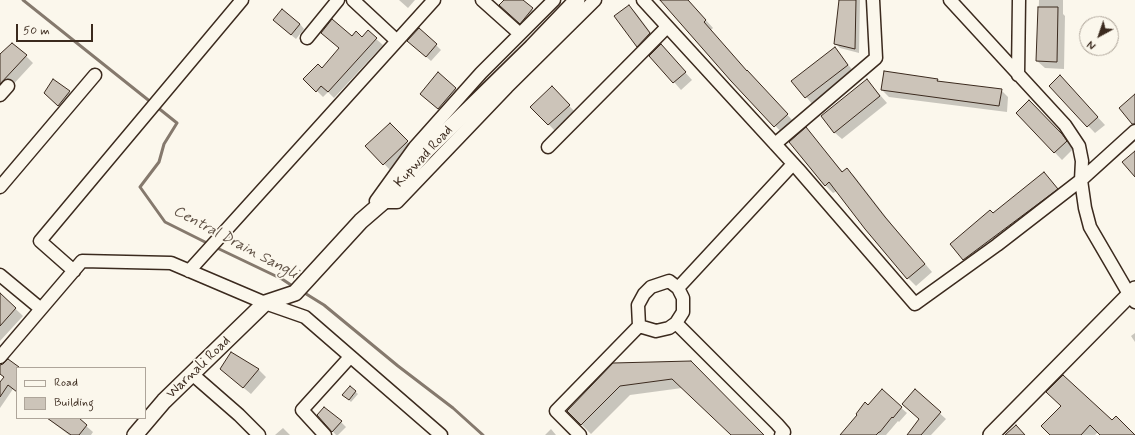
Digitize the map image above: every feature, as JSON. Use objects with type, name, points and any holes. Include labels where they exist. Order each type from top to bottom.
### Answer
[{"type":"main road","name":"Kupwad Road","points":[[265,303],[295,293],[361,221],[383,202],[426,151],[532,47],[577,0]]},
{"type":"main road","points":[[992,435],[1133,295]]},
{"type":"main road","name":"Warnali Road","points":[[136,435],[164,401],[265,303]]},
{"type":"street","points":[[74,271],[40,241],[242,0]]},
{"type":"street","points":[[307,38],[338,0]]},
{"type":"street","points":[[353,0],[398,41]]},
{"type":"street","points":[[189,271],[434,0]]},
{"type":"street","points":[[482,0],[520,34]]},
{"type":"street","points":[[361,221],[415,147],[480,73],[554,0]]},
{"type":"street","points":[[383,202],[397,202],[507,88],[595,0]]},
{"type":"street","points":[[643,0],[793,164],[915,304],[997,245],[1081,180],[1135,131]]},
{"type":"street","points":[[775,144],[876,58],[873,0]]},
{"type":"street","points":[[950,0],[1018,76],[1065,125],[1079,146],[1082,161],[1081,180],[1085,208],[1090,227],[1133,295]]},
{"type":"street","points":[[1018,76],[1019,0]]},
{"type":"street","points":[[548,148],[667,27]]},
{"type":"street","points":[[0,187],[95,75]]},
{"type":"street","points":[[678,288],[793,164]]},
{"type":"street","points":[[0,357],[82,261],[171,263],[265,303],[305,317],[441,435]]},
{"type":"street","points":[[0,275],[41,309]]},
{"type":"street","points":[[580,435],[556,412],[639,326],[638,305],[650,287],[669,281],[678,288],[683,298],[683,312],[676,323],[669,328],[656,331],[639,326]]},
{"type":"street","points":[[676,323],[777,424],[784,432],[781,435]]},
{"type":"street","points":[[325,435],[302,410],[350,357]]},
{"type":"street","points":[[192,374],[240,416],[259,435]]},
{"type":"building","points":[[504,0],[523,0],[533,8],[520,24],[499,5]]},
{"type":"building","points":[[660,0],[688,0],[706,20],[704,22],[747,71],[788,114],[774,127],[731,81]]},
{"type":"building","points":[[839,0],[856,0],[855,49],[834,44]]},
{"type":"building","points":[[629,5],[650,33],[637,47],[614,16]]},
{"type":"building","points":[[1038,7],[1058,7],[1057,62],[1036,61]]},
{"type":"building","points":[[282,9],[300,24],[291,35],[273,20]]},
{"type":"building","points":[[332,19],[352,36],[356,31],[362,37],[368,30],[377,38],[328,92],[321,86],[316,92],[303,79],[318,64],[322,68],[339,48],[321,33]]},
{"type":"building","points":[[419,28],[437,44],[426,57],[407,41]]},
{"type":"building","points":[[12,43],[27,55],[0,84],[0,54]]},
{"type":"building","points":[[661,44],[686,72],[673,83],[649,56]]},
{"type":"building","points":[[835,47],[848,65],[805,98],[791,81]]},
{"type":"building","points":[[884,71],[938,79],[937,81],[1002,89],[999,106],[881,90]]},
{"type":"building","points":[[438,72],[456,88],[438,109],[420,94]]},
{"type":"building","points":[[1060,75],[1098,117],[1087,127],[1049,86]]},
{"type":"building","points":[[53,79],[70,91],[58,106],[44,93]]},
{"type":"building","points":[[867,79],[880,96],[834,133],[821,116]]},
{"type":"building","points":[[552,86],[570,105],[548,125],[530,107]]},
{"type":"building","points":[[1135,94],[1135,124],[1132,124],[1119,108]]},
{"type":"building","points":[[1029,100],[1067,141],[1054,153],[1016,113]]},
{"type":"building","points":[[390,123],[408,141],[383,165],[365,146]]},
{"type":"building","points":[[806,127],[842,172],[847,168],[885,217],[925,264],[907,279],[865,229],[829,182],[825,186],[789,142]]},
{"type":"building","points":[[1135,151],[1135,177],[1122,162]]},
{"type":"building","points":[[1044,172],[1058,189],[963,260],[950,244],[990,210],[993,213]]},
{"type":"building","points":[[0,293],[16,308],[0,326]]},
{"type":"building","points":[[231,352],[259,369],[243,388],[220,369]]},
{"type":"building","points":[[8,359],[19,367],[16,367],[16,391],[8,385],[0,397],[0,382],[4,377],[0,374],[0,365]]},
{"type":"building","points":[[691,361],[764,435],[731,435],[672,379],[620,386],[581,425],[567,411],[613,363]]},
{"type":"building","points":[[1063,375],[1112,420],[1116,416],[1135,435],[1100,435],[1090,425],[1081,435],[1050,435],[1041,426],[1061,406],[1046,392]]},
{"type":"building","points":[[350,386],[356,391],[349,400],[342,395]]},
{"type":"building","points":[[882,389],[902,407],[893,418],[892,417],[876,435],[840,435],[857,415],[856,414],[865,402],[868,405]]},
{"type":"building","points":[[915,389],[941,412],[921,435],[907,435],[919,419],[902,404]]},
{"type":"building","points":[[324,407],[342,421],[332,432],[317,415]]},
{"type":"building","points":[[48,419],[80,419],[87,425],[79,435],[71,435]]},
{"type":"building","points":[[1016,425],[1025,435],[1005,435]]},
{"type":"waterway","name":"Central Drain Sangli","points":[[23,0],[152,103]]},
{"type":"waterway","name":"Central Drain Sangli","points":[[157,107],[177,123],[164,144],[159,162],[140,187],[165,222],[209,244]]},
{"type":"waterway","name":"Central Drain Sangli","points":[[215,247],[282,279],[294,287]]},
{"type":"waterway","name":"Central Drain Sangli","points":[[303,292],[324,305],[398,366],[453,408],[483,435]]}]
